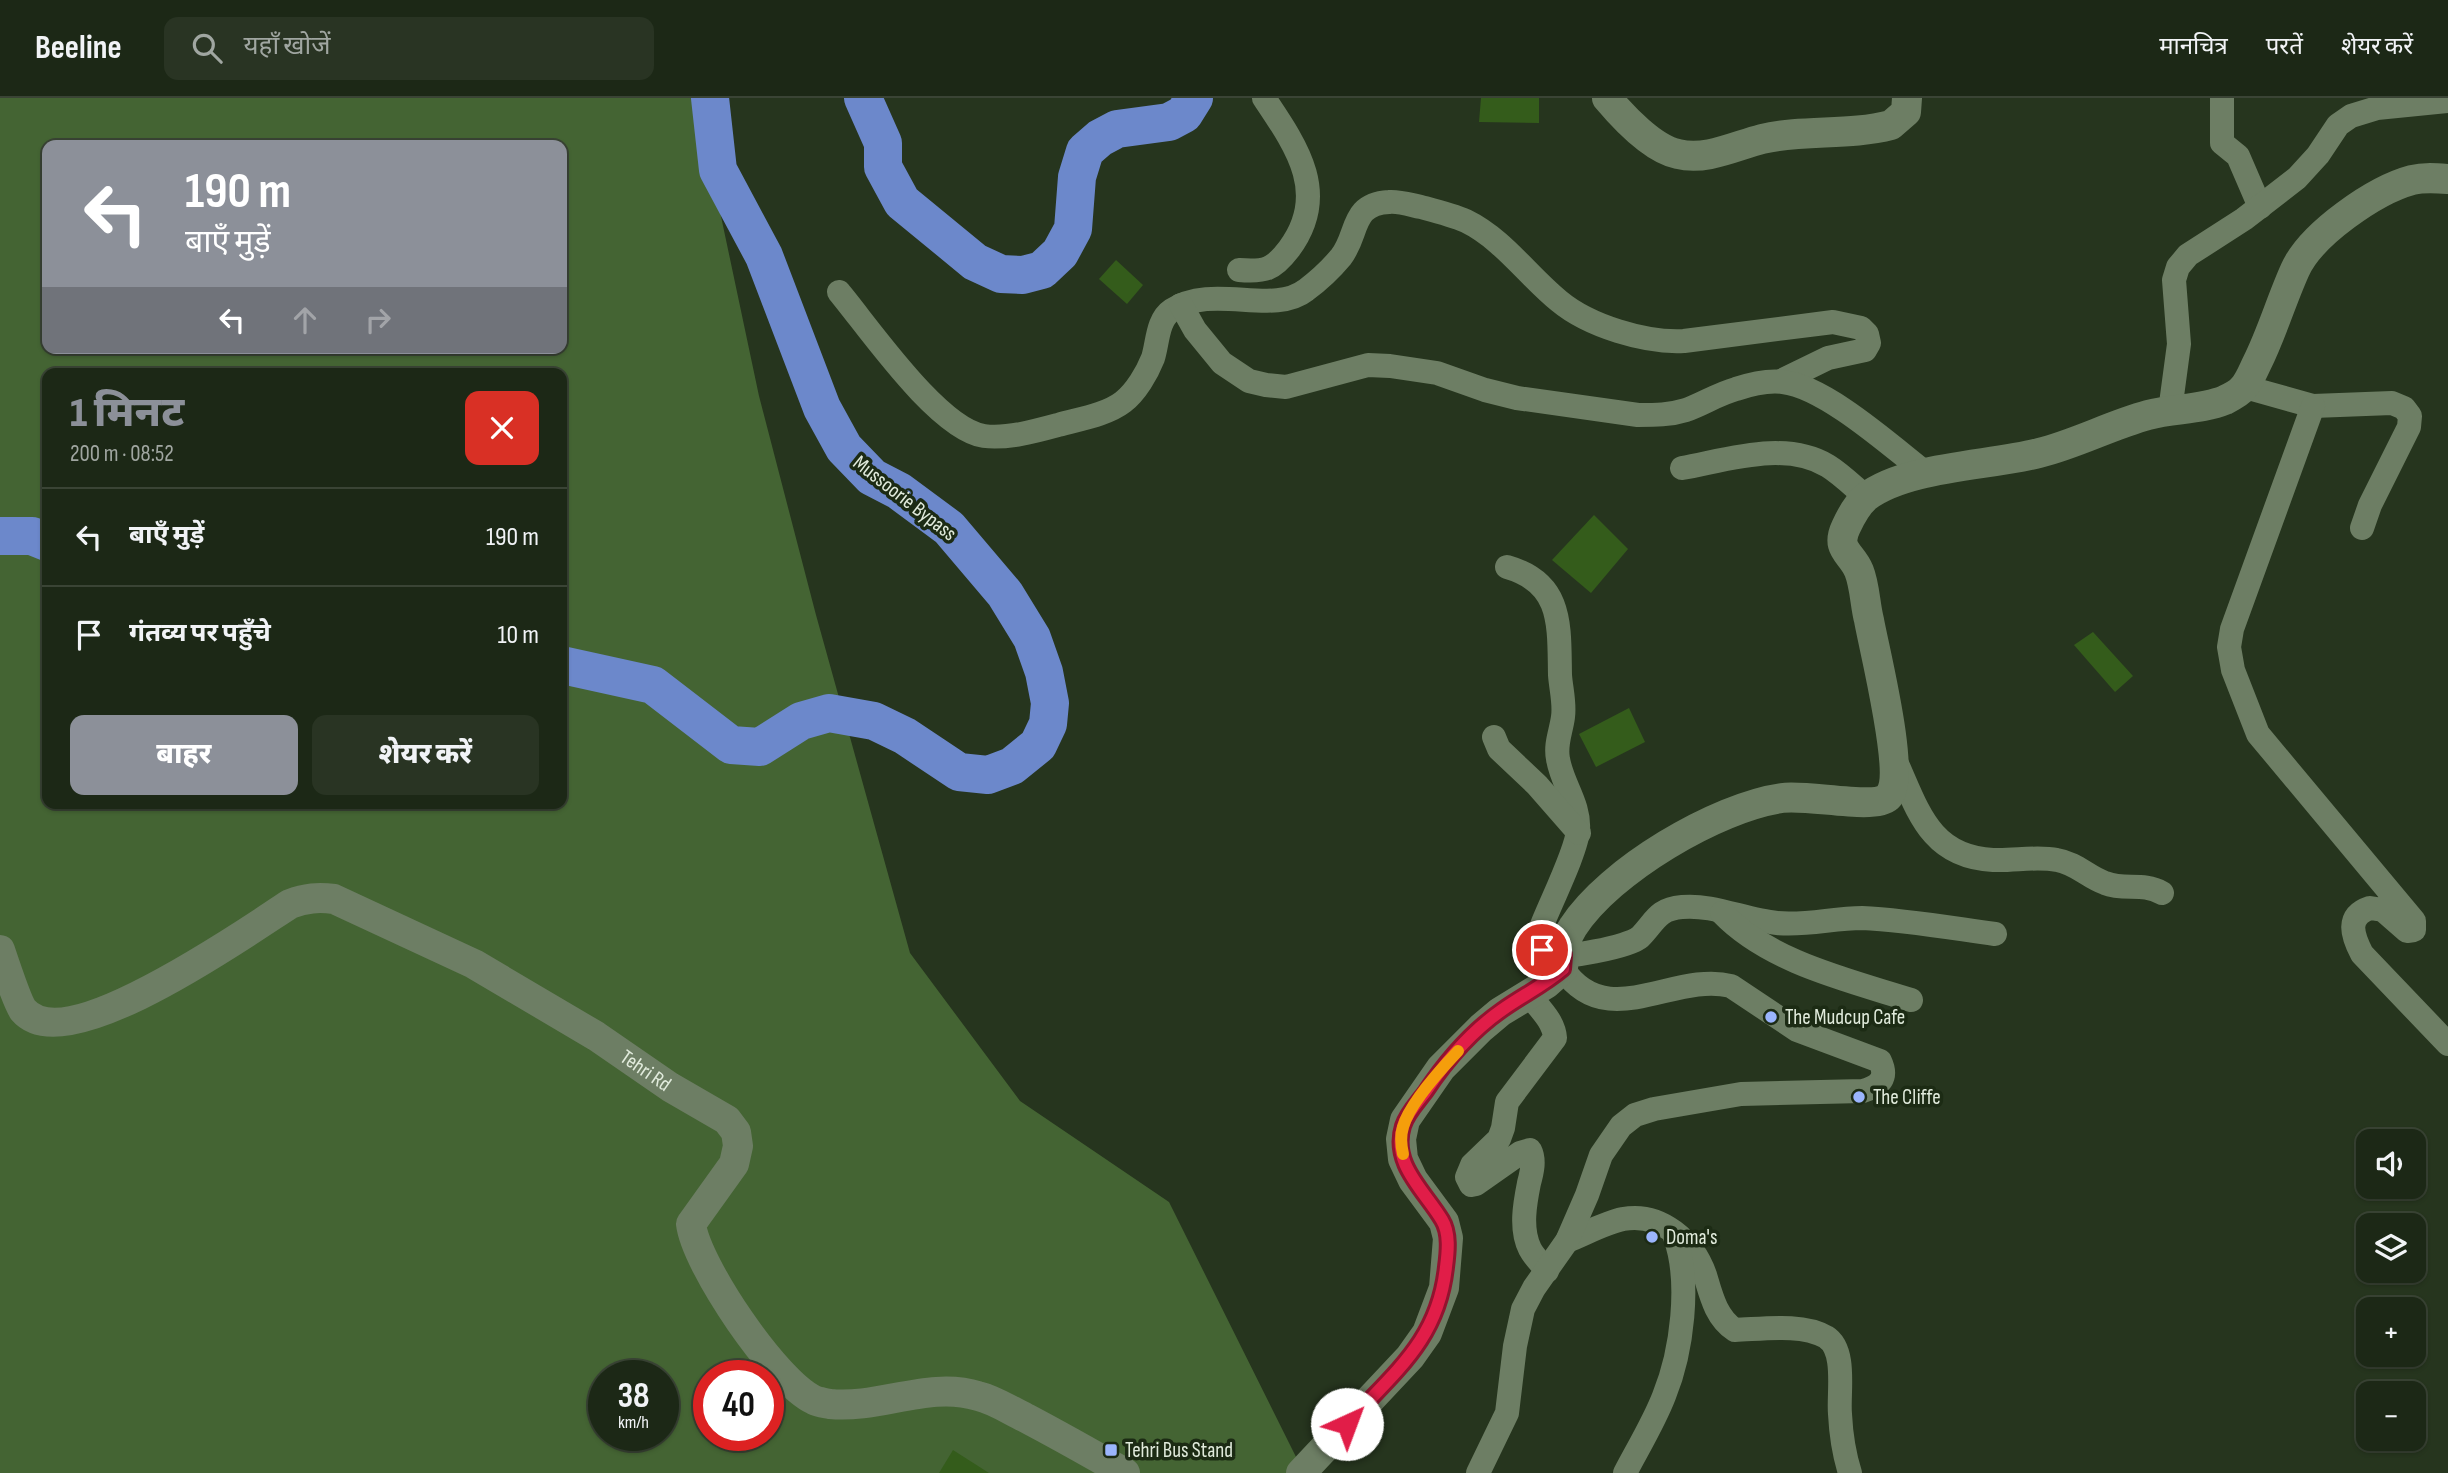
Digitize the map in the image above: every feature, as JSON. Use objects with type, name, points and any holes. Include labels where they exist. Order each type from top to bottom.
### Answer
[{"type":"highway","name":"Mussoorie Bypass","points":[[567,666],[653,685],[732,745],[760,747],[801,721],[830,712],[874,721],[905,736],[959,772],[988,775],[1012,766],[1038,745],[1048,724],[1050,703],[1044,672],[1032,638],[1005,594],[950,528],[899,491],[872,477],[838,438],[810,379],[764,256],[718,170],[710,98]]},
{"type":"highway","points":[[863,98],[883,143],[883,167],[902,202],[975,262],[1001,274],[1023,275],[1042,270],[1060,253],[1073,229],[1077,177],[1085,151],[1100,138],[1117,129],[1169,122],[1184,114],[1194,98]]},
{"type":"highway","points":[[0,536],[33,536],[42,540]]},
{"type":"street","points":[[1238,270],[1262,271],[1275,265],[1301,233],[1309,207],[1309,195],[1297,152],[1264,98]]},
{"type":"street","points":[[1607,98],[1634,128],[1656,143],[1675,154],[1694,156],[1717,153],[1764,139],[1891,125],[1906,112],[1907,98]]},
{"type":"street","points":[[2222,98],[2222,143],[2238,156],[2260,207]]},
{"type":"street","points":[[2170,411],[2179,344],[2174,280],[2178,267],[2188,255],[2260,207],[2297,178],[2318,155],[2338,125],[2351,116],[2403,102],[2448,101]]},
{"type":"street","points":[[1478,1473],[1507,1413],[1515,1346],[1523,1309],[1534,1287],[1567,1241],[1601,1155],[1621,1126],[1635,1115],[1654,1109],[1741,1094],[1864,1091],[1876,1087],[1882,1081],[1885,1071],[1880,1061],[1797,1030],[1731,986],[1719,983],[1692,984],[1644,998],[1613,999],[1584,991],[1572,982],[1564,962],[1571,930],[1608,888],[1650,855],[1725,814],[1752,804],[1801,796],[1861,803],[1873,803],[1887,798],[1892,790],[1893,755],[1883,678],[1858,568],[1845,553],[1842,538],[1856,508],[1866,498],[1902,480],[2040,453],[2147,415],[2208,406],[2228,398],[2245,387],[2268,341],[2297,265],[2314,244],[2349,213],[2382,192],[2414,180],[2448,179]]},
{"type":"street","points":[[839,292],[920,391],[943,414],[972,432],[986,436],[1044,428],[1111,409],[1124,402],[1137,386],[1152,359],[1163,319],[1171,311],[1181,305],[1215,299],[1284,301],[1294,298],[1340,259],[1360,215],[1367,207],[1392,202],[1435,210],[1467,222],[1494,240],[1561,303],[1606,327],[1634,335],[1665,342],[1684,341],[1833,322],[1861,328],[1867,334],[1869,344],[1865,350],[1828,358],[1781,382]]},
{"type":"street","points":[[1181,305],[1195,330],[1222,363],[1249,381],[1266,386],[1286,387],[1368,365],[1390,366],[1437,373],[1517,398],[1638,415],[1658,415],[1689,409],[1744,387],[1769,381],[1781,382],[1801,387],[1846,411],[1927,474]]},
{"type":"street","points":[[2245,387],[2313,406],[2392,403],[2404,408],[2410,416],[2409,427],[2370,505],[2362,528]]},
{"type":"street","points":[[2313,406],[2232,628],[2229,647],[2233,670],[2258,734],[2414,921],[2414,930],[2407,931],[2383,910],[2371,908],[2354,918],[2353,923],[2362,954],[2448,1044]]},
{"type":"street","points":[[1682,468],[1755,456],[1797,454],[1829,466],[1866,498]]},
{"type":"street","points":[[1507,567],[1524,572],[1537,581],[1553,601],[1560,631],[1564,705],[1557,757],[1574,803],[1578,833],[1542,925],[1542,950],[1546,956],[1564,962]]},
{"type":"street","points":[[1494,737],[1499,749],[1537,785],[1578,833]]},
{"type":"street","points":[[1893,755],[1924,821],[1937,840],[1955,852],[1975,859],[2056,860],[2073,865],[2102,883],[2144,886],[2162,893]]},
{"type":"street","name":"Tehri Rd","points":[[0,950],[23,1010],[37,1019],[58,1021],[85,1017],[153,989],[290,904],[304,899],[334,899],[430,943],[474,964],[596,1036],[670,1087],[727,1120],[736,1132],[738,1146],[734,1164],[691,1224],[693,1236],[707,1269],[768,1359],[814,1401],[831,1404],[869,1402],[930,1392],[955,1391],[979,1396],[1073,1442],[1125,1473]]},
{"type":"street","points":[[1301,1473],[1410,1357],[1427,1333],[1444,1288],[1448,1238],[1444,1223],[1413,1180],[1403,1159],[1401,1139],[1405,1120],[1441,1068],[1462,1047],[1500,1012],[1529,995],[1564,962],[1639,938],[1654,918],[1665,911],[1681,907],[1774,923],[1799,924],[1863,918],[1995,934]]},
{"type":"street","points":[[1721,912],[1738,929],[1801,964],[1912,1000]]},
{"type":"street","points":[[1529,995],[1550,1021],[1555,1030],[1555,1038],[1507,1102],[1499,1139],[1472,1165],[1467,1177],[1471,1185],[1476,1184],[1520,1153],[1530,1150],[1532,1171],[1524,1210],[1525,1233],[1530,1250],[1547,1270]]},
{"type":"street","points":[[1567,1241],[1623,1219],[1642,1218],[1658,1222],[1672,1230],[1695,1254],[1713,1301],[1728,1326],[1735,1330],[1795,1329],[1828,1338],[1836,1347],[1840,1376],[1841,1428],[1850,1473]]},
{"type":"street","points":[[1625,1473],[1665,1395],[1682,1322],[1683,1268],[1672,1230]]},
{"type":"green space","points":[[0,98],[696,98],[759,396],[816,615],[910,953],[1020,1101],[1169,1202],[1304,1473],[0,1473]]},
{"type":"building","points":[[1481,98],[1539,98],[1539,123],[1479,122]]},
{"type":"building","points":[[1116,260],[1143,285],[1127,304],[1099,279]]},
{"type":"building","points":[[1594,515],[1628,549],[1591,593],[1552,560]]},
{"type":"building","points":[[2093,632],[2133,676],[2115,692],[2074,645]]},
{"type":"building","points":[[1629,708],[1645,742],[1596,767],[1579,734]]},
{"type":"building","points":[[953,1450],[989,1473],[939,1473]]},
{"type":"slow traffic","points":[[1403,1154],[1401,1139],[1405,1120],[1441,1068],[1458,1051]]},
{"type":"place","name":"The Mudcup Cafe","points":[[1771,1017]]},
{"type":"place","name":"The Cliffe","points":[[1859,1097]]},
{"type":"place","name":"Doma's","points":[[1652,1237]]},
{"type":"place","name":"Tehri Bus Stand","points":[[1111,1450]]},
{"type":"route","points":[[1347,1424],[1410,1357],[1427,1333],[1444,1288],[1448,1238],[1444,1223],[1413,1180],[1403,1159],[1401,1139],[1405,1120],[1441,1068],[1480,1028],[1516,1001],[1546,984],[1563,969],[1564,955],[1546,956],[1542,950]]}]
